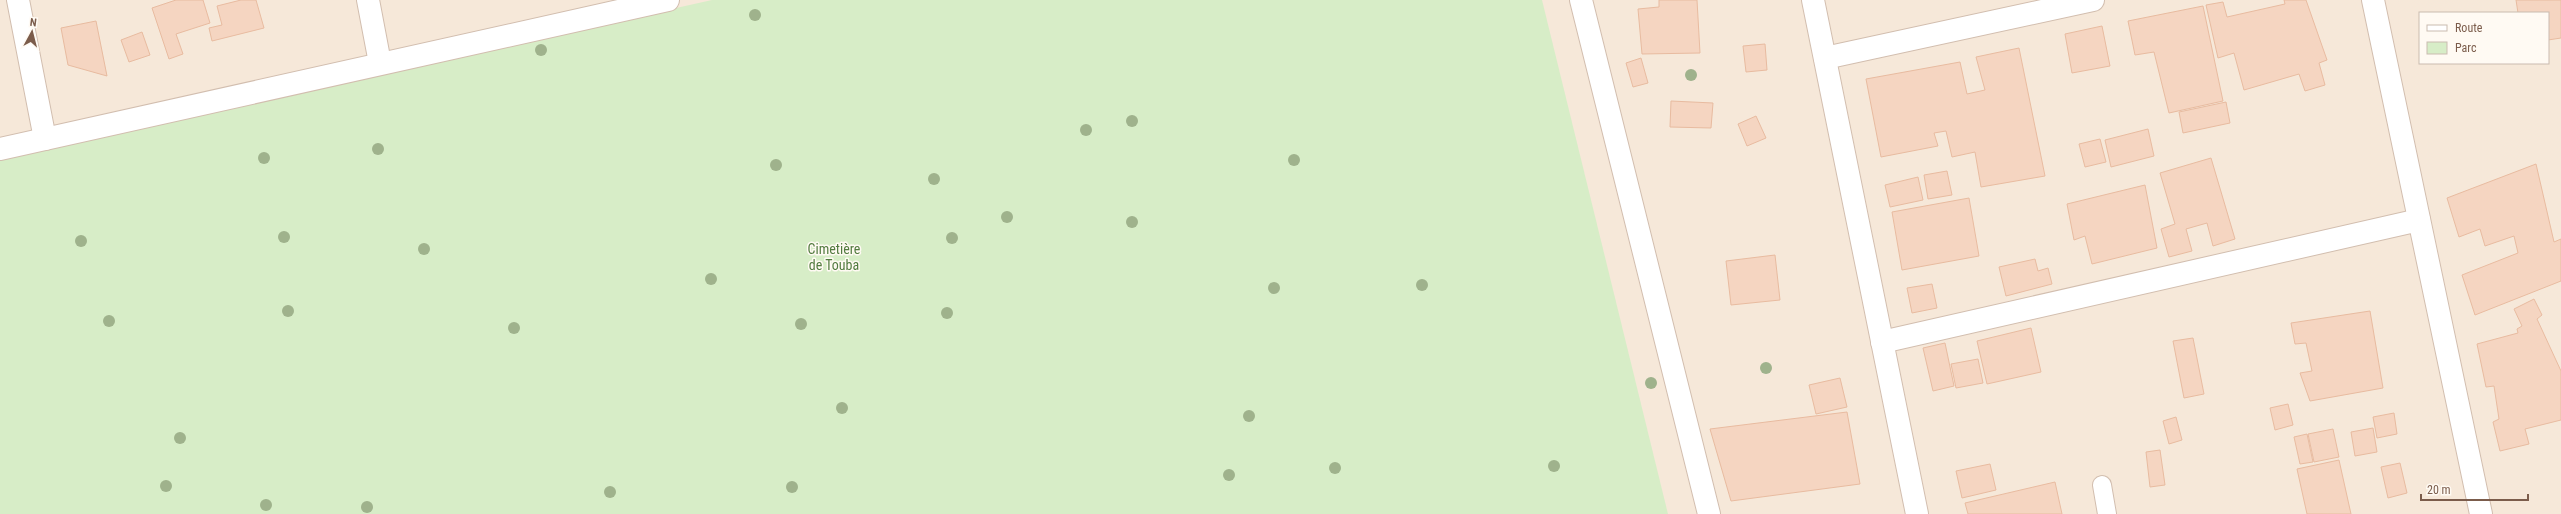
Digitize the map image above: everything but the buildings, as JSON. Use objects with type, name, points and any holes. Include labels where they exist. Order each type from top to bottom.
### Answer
[{"type":"street","points":[[18,0],[45,139]]},
{"type":"street","points":[[368,0],[380,63]]},
{"type":"street","points":[[0,149],[380,63],[668,0]]},
{"type":"street","points":[[1581,0],[1709,514]]},
{"type":"street","points":[[1813,0],[1917,514]]},
{"type":"street","points":[[1825,58],[2092,0]]},
{"type":"street","points":[[2373,0],[2481,514]]},
{"type":"street","points":[[1882,342],[2419,220]]},
{"type":"lane","points":[[2102,485],[2107,514]]},
{"type":"shaded area","points":[[0,0],[2561,0],[2561,514],[0,514]]},
{"type":"green space","name":"Cimetière de Touba","points":[[712,0],[1542,0],[1668,514],[0,514],[0,159]]}]
